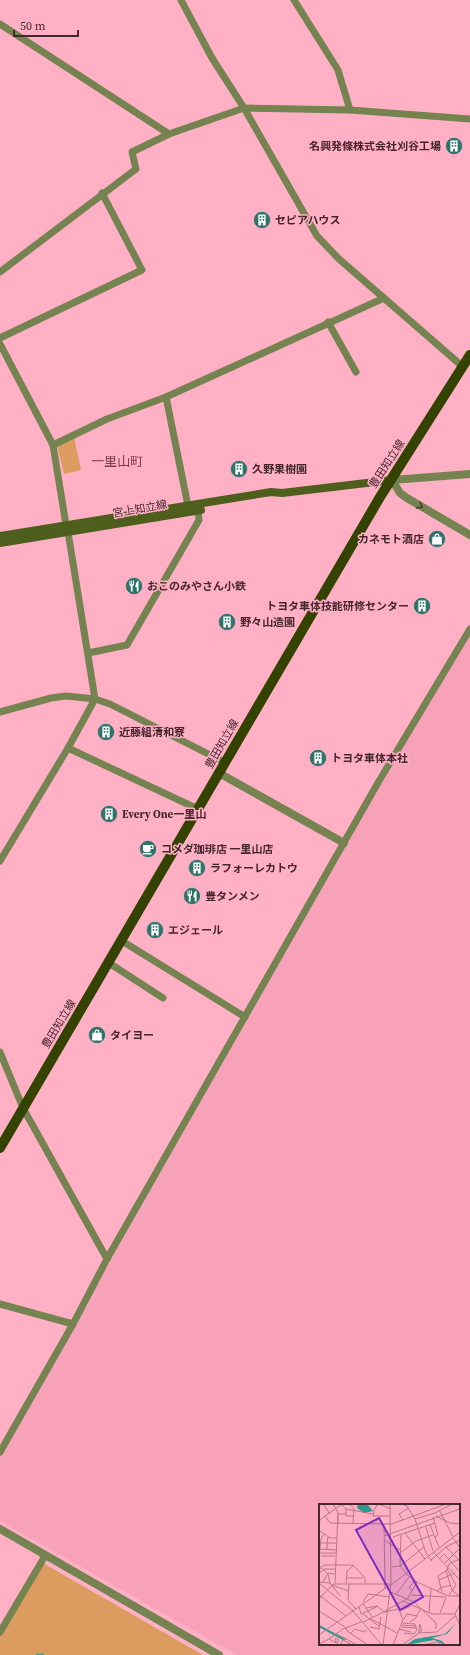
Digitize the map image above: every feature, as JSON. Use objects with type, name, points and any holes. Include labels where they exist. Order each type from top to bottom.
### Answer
[{"type":"main road","name":"豊田知立線","points":[[0,1148],[219,773],[226,764],[380,497],[470,355]]},
{"type":"main road","name":"宮上知立線","points":[[0,542],[188,506],[271,492],[282,493],[392,480]]},
{"type":"main road","name":"宮上知立線","points":[[0,536],[67,529],[198,510],[272,498],[282,493]]},
{"type":"street","points":[[181,0],[212,58],[244,108],[317,236],[339,259],[462,366]]},
{"type":"street","points":[[294,0],[338,70],[350,110]]},
{"type":"street","points":[[0,24],[168,134]]},
{"type":"street","points":[[0,272],[102,193],[136,169],[132,152],[168,134],[244,108],[350,110],[470,119]]},
{"type":"street","points":[[0,338],[142,270],[102,193]]},
{"type":"street","points":[[53,445],[107,419],[166,397],[328,322],[384,298]]},
{"type":"street","points":[[328,322],[356,372]]},
{"type":"street","points":[[0,344],[53,445],[95,699],[68,748],[0,861]]},
{"type":"street","points":[[166,397],[188,506]]},
{"type":"street","points":[[470,474],[392,480],[400,493],[407,498],[470,535]]},
{"type":"street","points":[[88,653],[127,645],[199,520],[198,510]]},
{"type":"street","points":[[0,1452],[73,1324],[107,1259],[405,736],[470,629]]},
{"type":"street","points":[[0,712],[51,698],[66,696],[95,699],[110,704],[226,764]]},
{"type":"street","points":[[68,748],[198,809]]},
{"type":"street","points":[[219,773],[344,843]]},
{"type":"street","points":[[122,941],[245,1017]]},
{"type":"street","points":[[109,963],[163,998]]},
{"type":"street","points":[[0,1052],[23,1108],[107,1259]]},
{"type":"street","points":[[0,1304],[73,1324]]},
{"type":"street","points":[[0,1529],[219,1655]]},
{"type":"street","points":[[0,1632],[45,1556]]},
{"type":"shaded area","points":[[74,437],[81,470],[64,474],[57,445]]},
{"type":"shaded area","points":[[470,629],[470,1655],[237,1655],[0,1521],[0,1455]]},
{"type":"shaded area","points":[[41,1562],[203,1655],[0,1655],[0,1632]]},
{"type":"waterway","points":[[37,1655],[43,1655]]},
{"type":"place","name":"名興発條株式会社刈谷工場","points":[[454,146]]},
{"type":"place","name":"セピアハウス","points":[[262,220]]},
{"type":"place","name":"久野果樹園","points":[[239,469]]},
{"type":"place","name":"カネモト酒店","points":[[437,539]]},
{"type":"place","name":"おこのみやさん小鉄","points":[[134,586]]},
{"type":"place","name":"トヨタ車体技能研修センター","points":[[422,606]]},
{"type":"place","name":"野々山造園","points":[[227,622]]},
{"type":"place","name":"近藤組清和寮","points":[[106,732]]},
{"type":"place","name":"トヨタ車体本社","points":[[318,758]]},
{"type":"place","name":"Every One一里山","points":[[109,814]]},
{"type":"place","name":"コメダ珈琲店 一里山店","points":[[148,849]]},
{"type":"place","name":"ラフォーレカトウ","points":[[197,868]]},
{"type":"place","name":"豊タンメン","points":[[192,896]]},
{"type":"place","name":"エジェール","points":[[155,930]]},
{"type":"place","name":"タイヨー","points":[[97,1035]]},
{"type":"district","name":"一里山町","points":[[117,461]]}]
